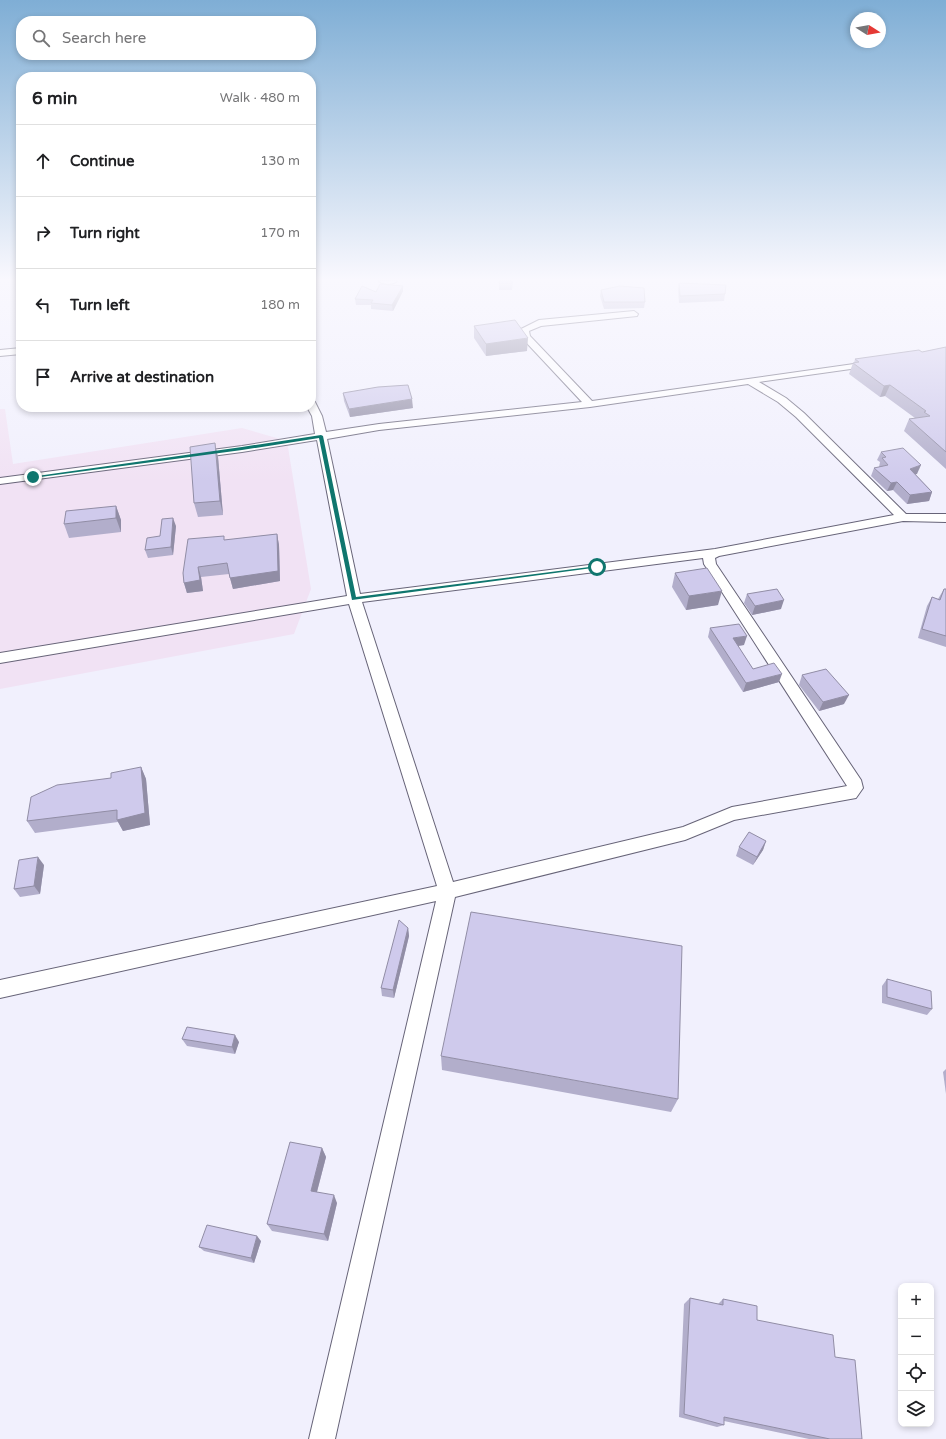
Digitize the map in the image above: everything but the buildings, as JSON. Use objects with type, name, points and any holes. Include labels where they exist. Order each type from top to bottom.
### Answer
[{"type":"street","points":[[537,348],[590,404]]},
{"type":"street","points":[[0,353],[16,351]]},
{"type":"street","points":[[0,481],[242,449],[321,436],[458,417],[590,404],[883,361]]},
{"type":"street","points":[[750,381],[782,400],[800,415],[904,517]]},
{"type":"street","points":[[315,412],[354,599],[447,891],[322,1439]]},
{"type":"street","points":[[0,658],[354,599],[715,553],[904,517],[946,518]]},
{"type":"street","points":[[0,989],[447,891],[685,833],[732,814],[850,792],[855,788],[855,784],[710,564],[709,557],[715,553]]},
{"type":"shaded area","points":[[0,409],[5,409],[13,464],[242,428],[287,441],[311,589],[294,634],[0,689]]},
{"type":"route","points":[[33,477],[242,449],[321,436],[354,599],[597,567]]}]
